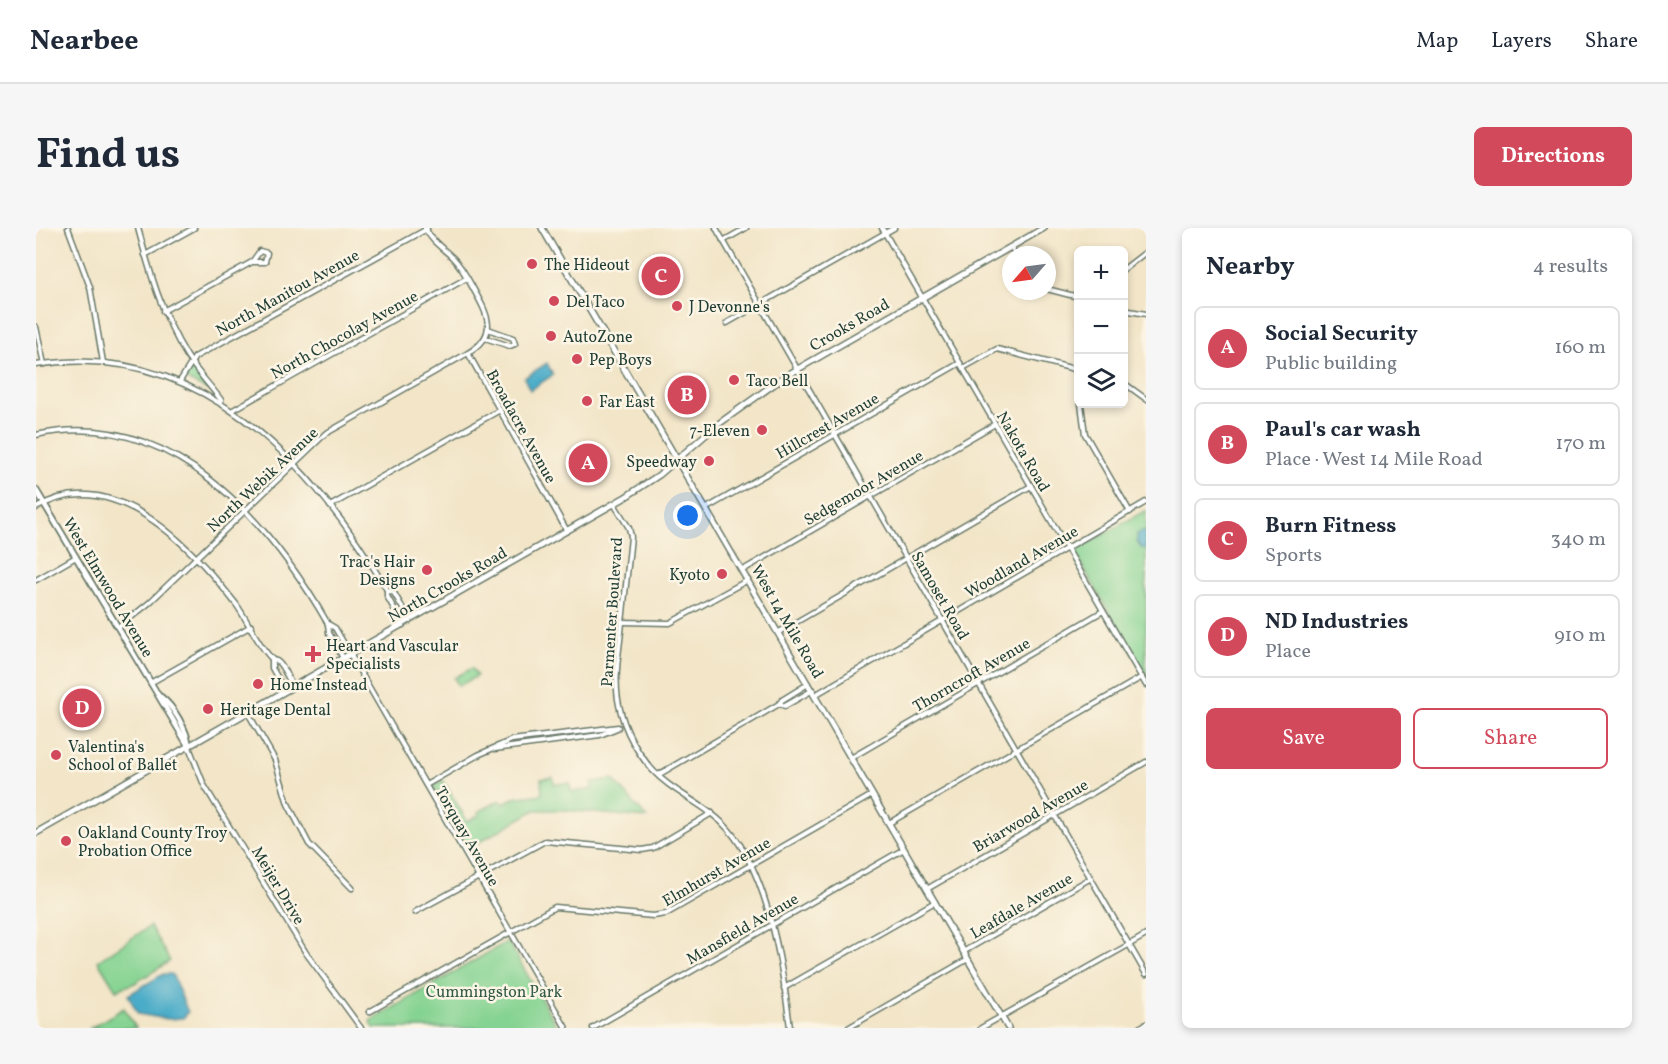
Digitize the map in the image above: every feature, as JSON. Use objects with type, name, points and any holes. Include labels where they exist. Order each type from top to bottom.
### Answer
[{"type":"main road","name":"West 14 Mile Road","points":[[542,228],[629,380],[679,459],[1008,1028]]},
{"type":"main road","name":"Crooks Road","points":[[1013,246],[1044,228]]},
{"type":"main road","name":"Crooks Road","points":[[679,459],[717,425],[796,369],[1002,252]]},
{"type":"main road","name":"North Crooks Road","points":[[36,833],[567,531],[645,485],[679,459]]},
{"type":"street","points":[[68,228],[90,286],[103,362]]},
{"type":"street","points":[[138,228],[163,311],[191,361],[224,403]]},
{"type":"street","points":[[145,255],[194,228]]},
{"type":"street","points":[[426,228],[435,244],[454,259],[485,310],[488,329],[485,338],[468,353]]},
{"type":"street","name":"North Manitou Avenue","points":[[191,361],[426,228]]},
{"type":"street","name":"Samoset Road","points":[[716,228],[1146,974]]},
{"type":"street","points":[[723,241],[746,228]]},
{"type":"street","name":"Nakota Road","points":[[882,228],[1146,685]]},
{"type":"street","points":[[727,323],[894,228]]},
{"type":"street","points":[[1128,266],[1146,252]]},
{"type":"street","points":[[163,311],[252,262]]},
{"type":"street","name":"North Chocolay Avenue","points":[[233,410],[467,278]]},
{"type":"street","points":[[1056,291],[1074,296]]},
{"type":"street","points":[[1128,311],[1146,314]]},
{"type":"street","points":[[36,327],[44,364]]},
{"type":"street","name":"Broadacre Avenue","points":[[485,338],[510,346],[514,344],[513,338],[488,329]]},
{"type":"street","name":"Hillcrest Avenue","points":[[707,508],[961,365],[997,349],[1074,369]]},
{"type":"street","name":"Broadacre Avenue","points":[[468,353],[567,531]]},
{"type":"street","name":"North Webik Avenue","points":[[118,627],[141,610],[331,431],[468,353]]},
{"type":"street","points":[[180,381],[191,361]]},
{"type":"street","points":[[36,365],[103,362],[137,367],[180,381],[224,403],[293,465],[330,506],[365,553],[387,590],[387,596],[403,626]]},
{"type":"street","points":[[1128,386],[1146,399]]},
{"type":"street","points":[[1082,408],[1085,434],[1130,512]]},
{"type":"street","points":[[330,506],[500,410]]},
{"type":"street","name":"Sedgemoor Avenue","points":[[743,570],[995,424]]},
{"type":"street","points":[[36,435],[61,430],[96,430],[146,441],[191,466],[244,512],[300,579],[328,624],[329,633],[344,659]]},
{"type":"street","points":[[779,632],[1031,486]]},
{"type":"street","name":"West Elmwood Avenue","points":[[36,490],[152,682],[161,704],[189,747]]},
{"type":"street","points":[[36,508],[57,498],[81,496],[105,498],[124,504],[151,518],[196,558],[251,626],[272,660],[272,668],[286,691]]},
{"type":"street","name":"Woodland Avenue","points":[[779,704],[785,706],[814,692],[942,621],[1146,502]]},
{"type":"street","name":"Parmenter Boulevard","points":[[613,503],[629,528],[631,537],[616,686],[625,724],[635,745],[658,775],[712,813],[737,840],[750,866],[770,926],[784,988],[790,1028]]},
{"type":"street","points":[[36,580],[77,557]]},
{"type":"street","points":[[622,622],[663,625],[670,623],[748,579]]},
{"type":"street","points":[[387,590],[394,593],[410,621]]},
{"type":"street","name":"Thorncroft Avenue","points":[[851,758],[1104,611]]},
{"type":"street","name":"Torquay Avenue","points":[[328,624],[335,628],[351,655],[566,1028]]},
{"type":"street","points":[[152,682],[251,626]]},
{"type":"street","points":[[272,660],[279,663],[293,687]]},
{"type":"street","points":[[889,823],[1142,677]]},
{"type":"street","name":"Woodland Avenue","points":[[658,775],[809,684]]},
{"type":"street","points":[[248,713],[275,760],[288,804],[309,844],[352,888]]},
{"type":"street","points":[[426,785],[512,740],[618,727],[625,724]]},
{"type":"street","name":"Meijer Drive","points":[[189,747],[204,785],[302,947],[327,985],[361,1028]]},
{"type":"street","name":"Briarwood Avenue","points":[[927,889],[1146,762]]},
{"type":"street","name":"Elmhurst Avenue","points":[[369,1012],[560,906],[661,915],[872,794]]},
{"type":"street","points":[[416,912],[545,841],[642,850],[653,848],[712,813]]},
{"type":"street","name":"Mansfield Avenue","points":[[593,1028],[904,849]]},
{"type":"street","name":"Leafdale Avenue","points":[[963,952],[1090,878]]},
{"type":"street","points":[[784,988],[934,902]]},
{"type":"street","points":[[981,1028],[1146,935]]},
{"type":"street","points":[[848,1028],[968,959]]},
{"type":"street","points":[[1138,1028],[1146,1024]]},
{"type":"green space","points":[[189,370],[194,370],[210,391],[188,381],[186,377]]},
{"type":"green space","points":[[1146,510],[1146,676],[1076,555],[1076,550]]},
{"type":"green space","points":[[472,668],[477,676],[459,686],[454,678]]},
{"type":"green space","points":[[553,777],[554,784],[570,783],[571,792],[592,789],[592,782],[613,779],[647,818],[564,810],[535,810],[469,848],[433,786],[443,780],[467,821],[500,800],[503,804],[513,798],[542,794],[541,779]]},
{"type":"green space","points":[[150,926],[170,961],[135,983],[116,990],[98,961]]},
{"type":"green space","name":"Cummingston Park","points":[[508,941],[558,1028],[374,1028],[370,1021]]},
{"type":"green space","points":[[124,1008],[136,1028],[90,1028]]},
{"type":"water","points":[[547,363],[553,375],[530,390],[524,378]]},
{"type":"water","points":[[1143,531],[1146,533],[1146,550],[1141,548],[1137,542],[1137,534]]},
{"type":"water","points":[[163,974],[172,974],[188,1012],[183,1018],[167,1019],[138,1014],[128,995]]},
{"type":"place","name":"The Hideout","points":[[532,264]]},
{"type":"place","name":"Burn Fitness","points":[[661,276]]},
{"type":"place","name":"Del Taco","points":[[554,301]]},
{"type":"place","name":"J Devonne's","points":[[677,306]]},
{"type":"place","name":"AutoZone","points":[[551,336]]},
{"type":"place","name":"Pep Boys","points":[[577,359]]},
{"type":"place","name":"Taco Bell","points":[[734,380]]},
{"type":"place","name":"Paul's car wash","points":[[687,395]]},
{"type":"place","name":"Far East","points":[[587,401]]},
{"type":"place","name":"7-Eleven","points":[[762,430]]},
{"type":"place","name":"Speedway","points":[[709,461]]},
{"type":"place","name":"Social Security","points":[[588,463]]},
{"type":"place","name":"Trac's Hair Designs","points":[[427,570]]},
{"type":"place","name":"Kyoto","points":[[722,574]]},
{"type":"place","name":"Heart and Vascular Specialists","points":[[313,654]]},
{"type":"place","name":"Home Instead","points":[[258,684]]},
{"type":"place","name":"ND Industries","points":[[82,708]]},
{"type":"place","name":"Heritage Dental","points":[[208,709]]},
{"type":"place","name":"Valentina's School of Ballet","points":[[56,755]]},
{"type":"place","name":"Oakland County Troy Probation Office","points":[[66,841]]}]
